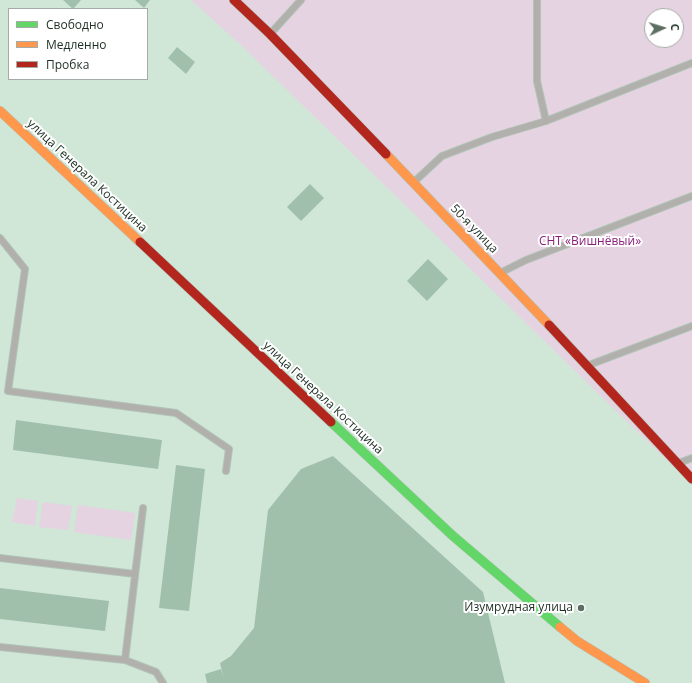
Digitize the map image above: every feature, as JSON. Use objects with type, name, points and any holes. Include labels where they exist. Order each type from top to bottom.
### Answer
[{"type":"street","name":"50-я улица","points":[[234,0],[270,34],[500,273],[692,479]]},
{"type":"street","name":"улица Генерала Костицина","points":[[0,111],[453,536],[578,641],[645,683]]},
{"type":"lane","points":[[270,34],[300,0]]},
{"type":"lane","points":[[537,0],[536,81],[546,121]]},
{"type":"lane","points":[[413,183],[442,156],[492,137],[546,121],[692,63]]},
{"type":"lane","points":[[500,273],[526,260],[692,196]]},
{"type":"lane","points":[[0,238],[25,269],[8,391],[176,413],[229,449],[226,471]]},
{"type":"lane","points":[[587,366],[692,326]]},
{"type":"lane","points":[[678,463],[692,458]]},
{"type":"lane","points":[[126,660],[143,508]]},
{"type":"lane","points":[[0,558],[135,574]]},
{"type":"lane","points":[[0,647],[126,660],[156,672],[163,683]]},
{"type":"green space","name":"СНТ «Вишнёвый»","points":[[191,0],[692,0],[692,485],[242,46]]},
{"type":"green space","points":[[17,498],[38,501],[35,526],[12,522]]},
{"type":"green space","points":[[43,502],[72,506],[68,530],[39,527]]},
{"type":"green space","points":[[78,505],[135,513],[131,540],[74,532]]},
{"type":"building","points":[[63,0],[81,0],[74,8]]},
{"type":"building","points":[[135,0],[150,0],[144,8]]},
{"type":"building","points":[[177,47],[195,62],[186,74],[168,58]]},
{"type":"building","points":[[310,184],[324,198],[301,221],[287,207]]},
{"type":"building","points":[[428,259],[448,279],[427,301],[407,281]]},
{"type":"building","points":[[16,420],[162,440],[158,469],[13,450]]},
{"type":"building","points":[[333,456],[483,592],[505,683],[207,683],[205,674],[221,669],[224,679],[220,663],[231,656],[254,628],[268,510],[301,469]]},
{"type":"building","points":[[176,465],[205,469],[189,611],[159,608]]},
{"type":"building","points":[[0,588],[109,601],[105,631],[0,619]]},
{"type":"traffic: fast","points":[[331,422],[453,536],[560,627]]},
{"type":"traffic: slow","points":[[0,111],[140,242]]},
{"type":"traffic: slow","points":[[386,154],[549,325]]},
{"type":"traffic: slow","points":[[560,627],[577,641],[645,683]]},
{"type":"traffic: jam","points":[[234,0],[270,34],[386,154]]},
{"type":"traffic: jam","points":[[140,242],[331,422]]},
{"type":"traffic: jam","points":[[549,325],[692,479]]},
{"type":"place","name":"Изумрудная улица","points":[[581,608]]}]
